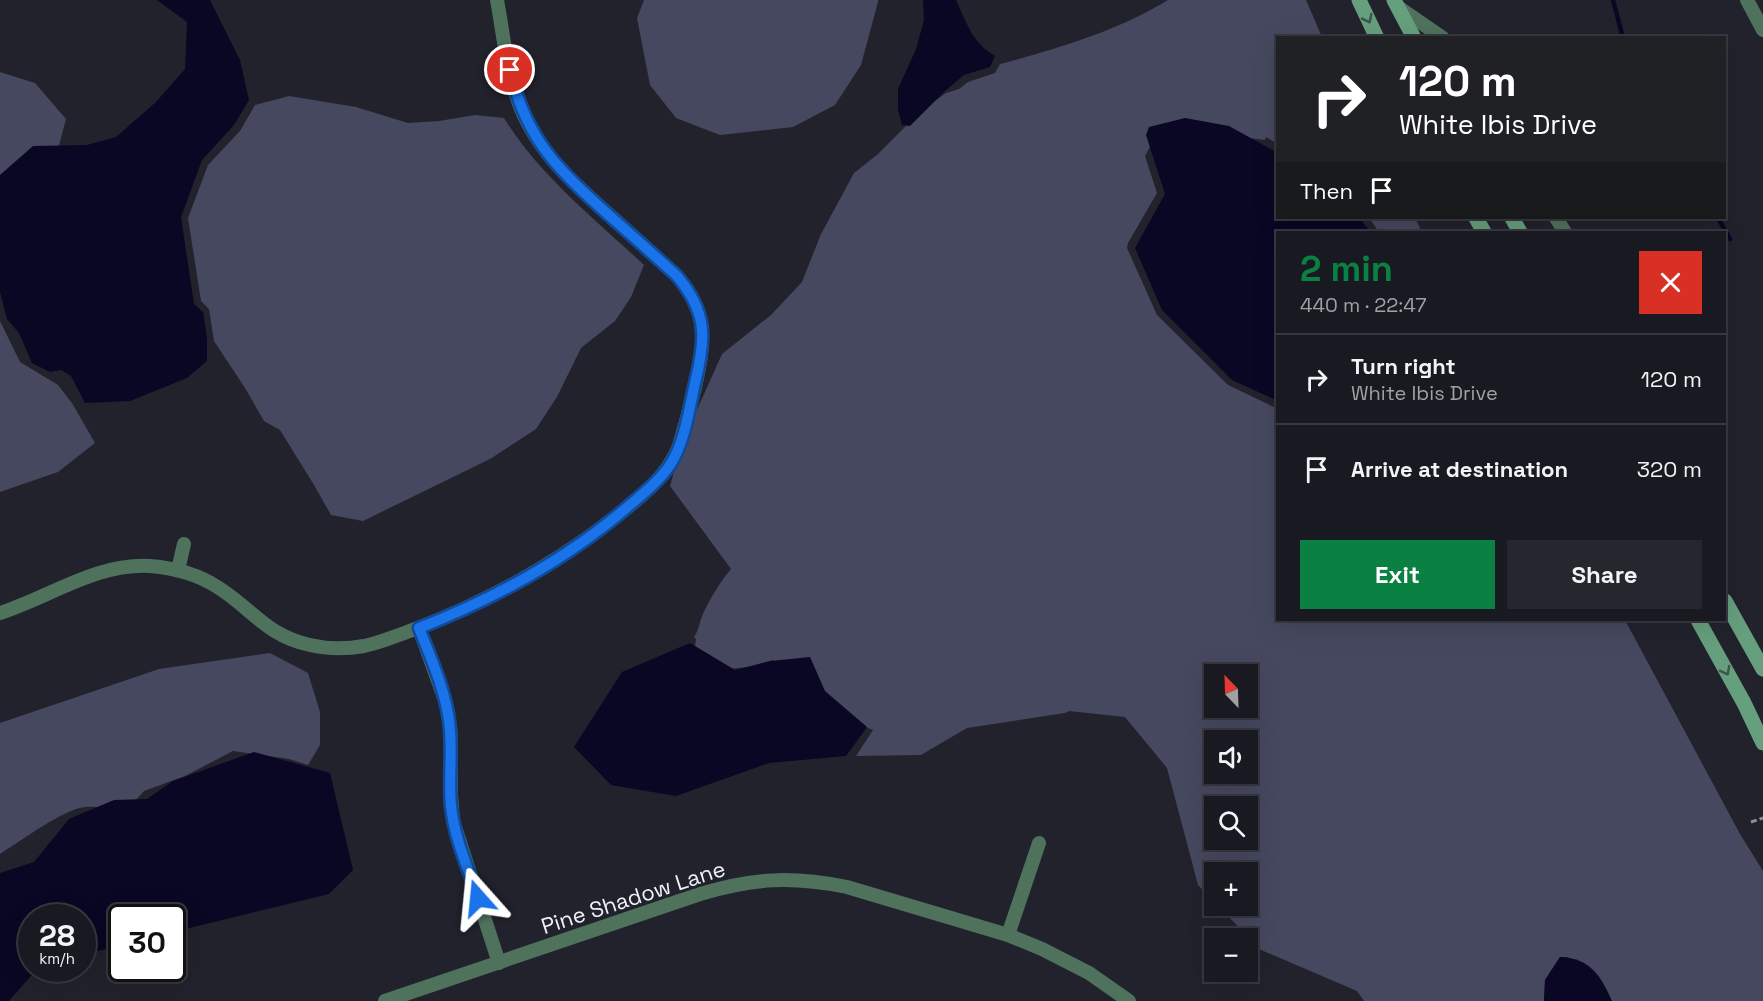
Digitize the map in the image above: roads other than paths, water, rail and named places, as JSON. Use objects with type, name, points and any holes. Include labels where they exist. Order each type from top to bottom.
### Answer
[{"type":"main road","points":[[1359,0],[1376,36]]},
{"type":"main road","points":[[1396,4],[1413,36]]},
{"type":"main road","points":[[1726,603],[1763,669]]},
{"type":"main road","points":[[1699,621],[1763,743]]},
{"type":"street","points":[[0,613],[105,571],[149,566],[178,570],[219,588],[279,635],[310,645],[345,648],[364,646],[419,628],[477,604],[541,569],[623,512],[658,480],[670,465],[679,446],[687,417],[703,347],[698,307],[686,286],[677,276],[572,182],[555,164],[536,136],[522,111],[515,90],[497,0]]},
{"type":"street","points":[[1747,0],[1763,30]]},
{"type":"street","points":[[1396,4],[1440,36]]},
{"type":"street","points":[[178,570],[184,544]]},
{"type":"street","points":[[419,628],[448,713],[451,736],[450,794],[453,821],[499,963]]},
{"type":"street","points":[[1008,935],[1039,843]]},
{"type":"street","name":"Pine Shadow Lane","points":[[385,1001],[716,890],[748,882],[780,879],[847,887],[1008,935],[1065,960],[1129,1001]]},
{"type":"waterway","points":[[1613,0],[1622,36]]},
{"type":"waterway","points":[[1719,219],[1725,231]]},
{"type":"waterway","points":[[1726,232],[1730,239]]}]
